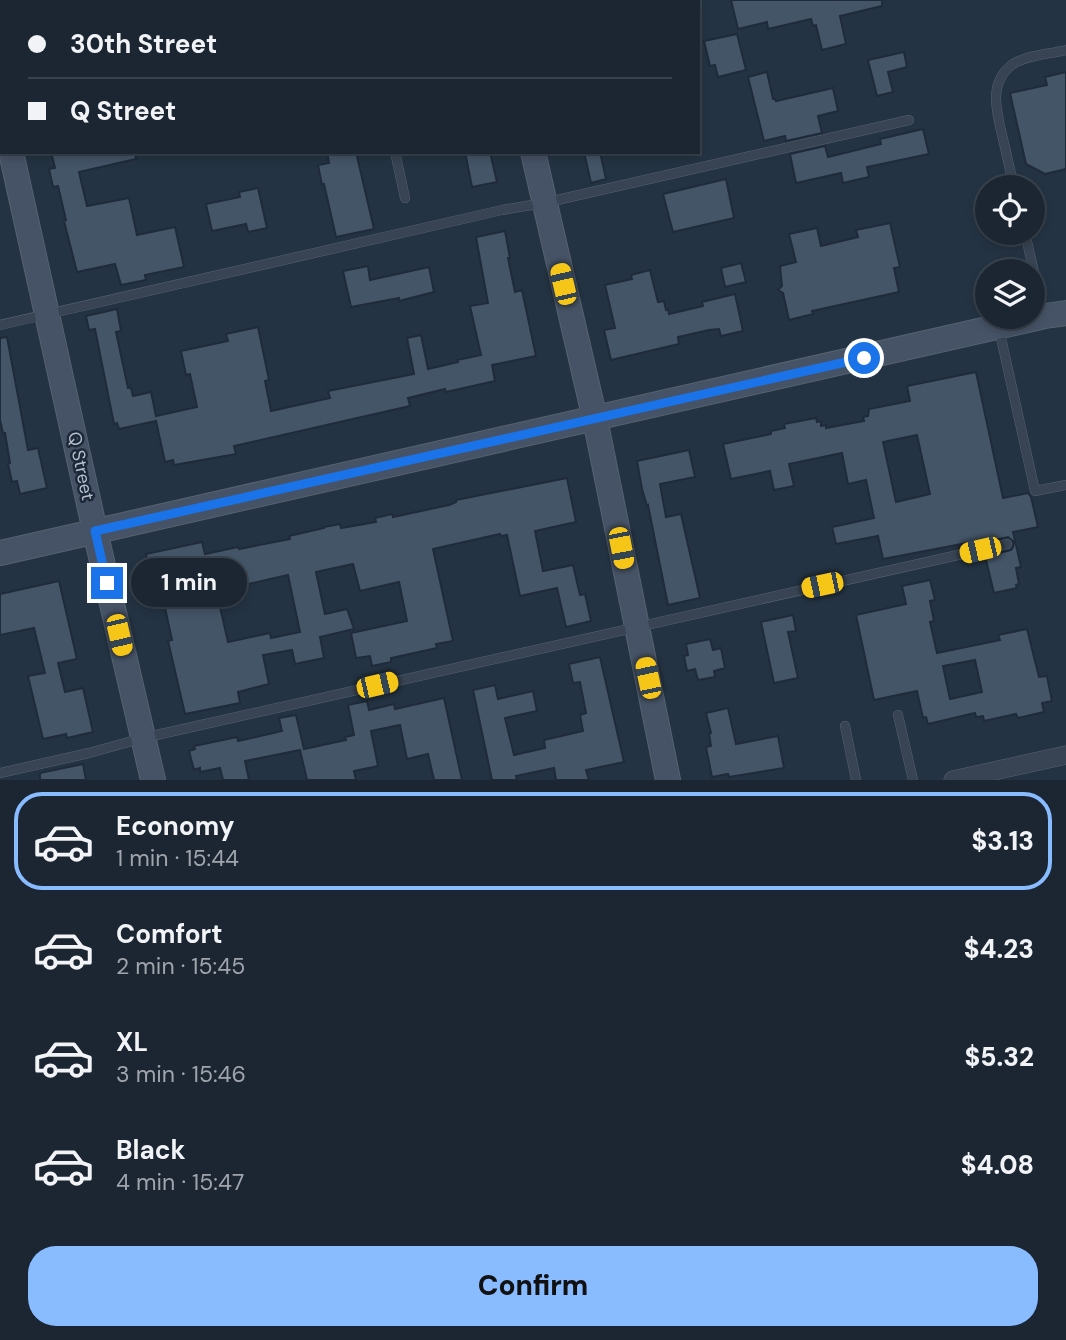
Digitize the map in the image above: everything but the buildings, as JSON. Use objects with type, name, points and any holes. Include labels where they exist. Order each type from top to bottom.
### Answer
[{"type":"street","name":"Q Street","points":[[11,154],[153,780]]},
{"type":"street","points":[[533,154],[595,419],[668,780]]},
{"type":"street","points":[[0,553],[990,329]]},
{"type":"street","points":[[953,780],[1066,755]]},
{"type":"lane","points":[[1011,175],[995,105],[998,83],[1014,63],[1066,50]]},
{"type":"lane","points":[[0,325],[909,120]]},
{"type":"lane","points":[[395,154],[405,198]]},
{"type":"lane","points":[[1029,245],[1055,315]]},
{"type":"lane","points":[[999,329],[1035,491],[1066,485]]},
{"type":"lane","points":[[0,773],[143,738],[1007,544]]},
{"type":"lane","points":[[898,715],[913,780]]},
{"type":"lane","points":[[845,726],[856,780]]},
{"type":"route","points":[[107,583],[95,531],[864,358]]}]
